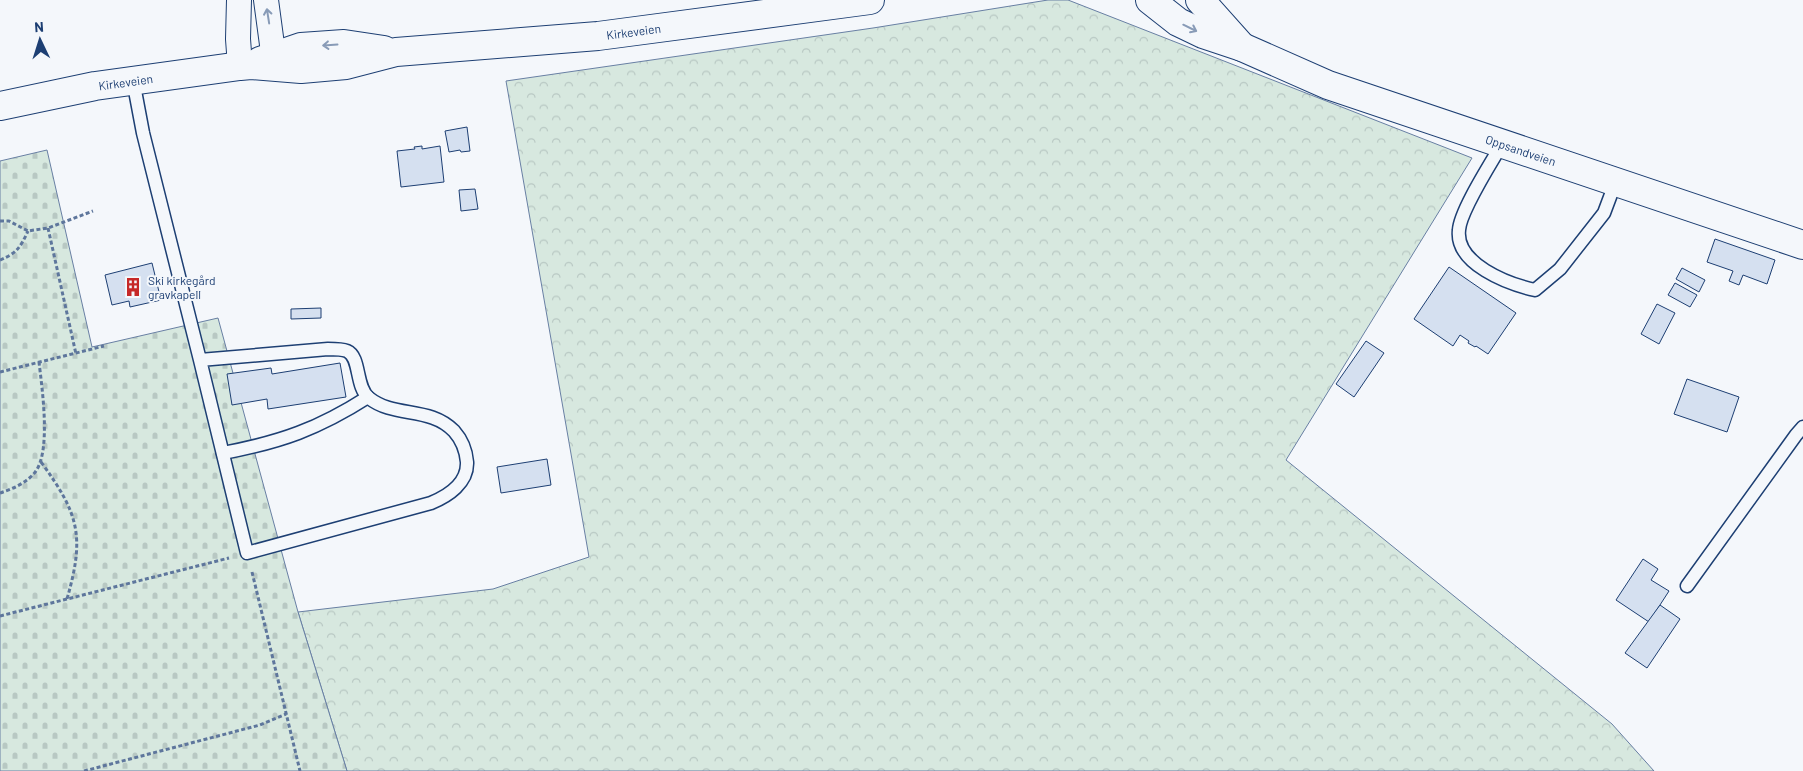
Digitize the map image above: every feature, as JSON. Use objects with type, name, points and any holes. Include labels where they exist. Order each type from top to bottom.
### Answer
[{"type":"main road","name":"Kirkeveien","points":[[0,106],[133,80],[260,64],[301,69],[346,65],[396,52],[588,37],[870,0]]},
{"type":"main road","name":"Oppsandveien","points":[[1150,0],[1178,22],[1203,34],[1242,47],[1336,88],[1803,245]]},
{"type":"main road","name":"Oppsandveien","points":[[1200,0],[1242,47]]},
{"type":"street","points":[[239,0],[238,39],[260,64]]},
{"type":"street","points":[[260,64],[266,0]]},
{"type":"lane","points":[[133,80],[143,133],[247,553],[432,503],[451,493],[458,486],[466,471],[464,445],[452,428],[442,420],[430,416],[386,408],[368,397],[358,379],[353,355],[348,351],[200,360]]},
{"type":"lane","points":[[1502,144],[1463,215],[1458,231],[1462,249],[1474,264],[1514,285],[1535,290],[1560,269],[1604,213],[1616,181]]},
{"type":"lane","points":[[223,453],[261,446],[304,432],[324,423],[368,397]]},
{"type":"lane","points":[[1687,586],[1803,427]]},
{"type":"path","points":[[0,221],[9,221],[28,232],[48,228],[94,211]]},
{"type":"path","points":[[48,228],[76,354]]},
{"type":"path","points":[[0,260],[14,254],[28,232]]},
{"type":"path","points":[[0,372],[104,346]]},
{"type":"path","points":[[0,493],[23,483],[36,471],[41,462],[44,438],[39,362]]},
{"type":"path","points":[[41,462],[61,491],[71,510],[75,524],[78,547],[77,559],[67,599]]},
{"type":"path","points":[[0,616],[247,553],[300,771]]},
{"type":"path","points":[[84,771],[260,725],[286,714]]},
{"type":"green space","points":[[1048,0],[1068,0],[1472,158],[1286,460],[1612,724],[1654,771],[347,771],[298,612],[493,589],[589,557],[506,81],[873,28]]},
{"type":"green space","points":[[47,150],[92,347],[218,318],[298,612],[347,771],[0,771],[0,161]]},
{"type":"building","points":[[467,127],[470,151],[449,152],[445,131]]},
{"type":"building","points":[[422,146],[422,149],[440,146],[444,182],[401,187],[397,151],[415,149],[414,147]]},
{"type":"building","points":[[475,189],[478,209],[461,211],[459,190]]},
{"type":"building","points":[[1715,239],[1775,260],[1767,284],[1743,275],[1739,285],[1729,281],[1733,271],[1707,262]]},
{"type":"building","name":"Ski kirkegård gravkapell","points":[[152,263],[161,300],[130,307],[129,301],[112,305],[105,275]]},
{"type":"building","points":[[1449,267],[1516,313],[1488,354],[1468,343],[1469,341],[1460,335],[1453,346],[1414,319]]},
{"type":"building","points":[[1682,268],[1705,280],[1699,292],[1676,279]]},
{"type":"building","points":[[1675,283],[1697,295],[1690,307],[1668,295]]},
{"type":"building","points":[[1657,304],[1675,313],[1659,344],[1641,334]]},
{"type":"building","points":[[321,308],[321,318],[291,319],[291,309]]},
{"type":"building","points":[[1366,341],[1384,353],[1354,397],[1336,384]]},
{"type":"building","points":[[340,363],[346,397],[268,409],[267,399],[232,405],[227,374],[271,368],[272,374]]},
{"type":"building","points":[[1687,379],[1739,397],[1727,432],[1674,414]]},
{"type":"building","points":[[547,459],[551,485],[501,493],[497,467]]},
{"type":"building","points":[[1643,559],[1658,569],[1651,580],[1669,591],[1649,622],[1616,600]]},
{"type":"building","points":[[1660,605],[1680,619],[1647,668],[1625,653]]},
{"type":"place","name":"Ski kirkegård gravkapell","points":[[133,287]]}]
